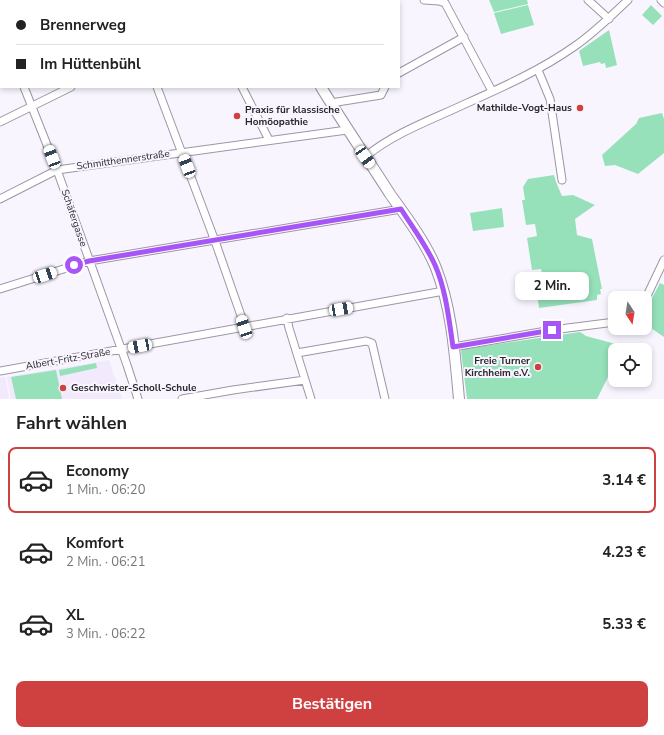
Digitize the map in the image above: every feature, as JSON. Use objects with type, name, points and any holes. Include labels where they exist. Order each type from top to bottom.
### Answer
[{"type":"street","points":[[424,0],[446,1],[492,92]]},
{"type":"street","points":[[588,0],[609,19]]},
{"type":"street","points":[[365,157],[373,150],[410,129],[538,70],[576,46],[609,19],[628,0]]},
{"type":"street","points":[[661,0],[664,3]]},
{"type":"street","points":[[400,72],[464,37]]},
{"type":"street","points":[[538,70],[550,99],[562,180]]},
{"type":"street","name":"Schäfergasse","points":[[24,88],[57,170],[138,399]]},
{"type":"street","points":[[0,122],[70,88]]},
{"type":"street","points":[[157,88],[215,240],[244,327]]},
{"type":"street","points":[[243,88],[270,140]]},
{"type":"street","points":[[322,88],[347,130],[423,242],[435,266],[444,291],[453,347],[459,399]]},
{"type":"street","points":[[331,103],[381,95],[384,88]]},
{"type":"street","name":"Schmitthennerstraße","points":[[0,199],[57,170],[347,130]]},
{"type":"street","points":[[0,289],[89,261],[401,209]]},
{"type":"street","points":[[649,291],[664,260]]},
{"type":"street","name":"Albert-Fritz-Straße","points":[[0,371],[121,350],[287,318],[444,291]]},
{"type":"street","points":[[287,318],[296,353],[311,399]]},
{"type":"street","points":[[453,347],[552,330],[608,323]]},
{"type":"street","points":[[296,353],[366,341],[372,344],[385,399]]},
{"type":"street","points":[[182,399],[305,380]]},
{"type":"shaded area","name":"Geschwister-Scholl-Schule","points":[[109,360],[122,399],[11,399],[7,377]]},
{"type":"shaded area","points":[[5,377],[9,399],[0,399],[0,378]]},
{"type":"green space","points":[[489,0],[527,0],[528,4],[494,12]]},
{"type":"green space","points":[[528,5],[534,25],[501,34],[494,13]]},
{"type":"green space","points":[[651,5],[662,16],[653,25],[642,15]]},
{"type":"green space","points":[[609,30],[617,65],[606,68],[605,63],[601,64],[600,62],[583,66],[579,51]]},
{"type":"green space","points":[[662,113],[664,119],[664,153],[638,174],[615,165],[605,166],[602,155],[636,124],[639,118]]},
{"type":"green space","points":[[554,175],[562,196],[573,195],[595,205],[575,219],[577,235],[592,239],[602,289],[600,289],[601,294],[597,295],[597,300],[539,308],[536,284],[533,284],[533,281],[543,279],[541,269],[532,270],[527,238],[537,236],[535,224],[526,225],[522,200],[525,200],[523,187],[528,179]]},
{"type":"green space","points":[[502,208],[504,227],[473,231],[470,213]]},
{"type":"green space","points":[[660,283],[664,285],[664,337],[652,329],[652,298]]},
{"type":"green space","name":"Freie Turner Kirchheim e.V.","points":[[580,332],[586,336],[612,343],[608,343],[608,377],[597,399],[467,399],[461,351],[464,349]]},
{"type":"green space","points":[[96,363],[97,368],[60,376],[59,370]]},
{"type":"green space","points":[[56,370],[62,399],[16,399],[11,377]]},
{"type":"place","name":"Mathilde-Vogt-Haus","points":[[580,108]]},
{"type":"place","name":"Praxis für klassische Homöopathie","points":[[237,116]]},
{"type":"place","name":"Freie Turner Kirchheim e.V.","points":[[538,367]]},
{"type":"place","name":"Geschwister-Scholl-Schule","points":[[63,388]]},
{"type":"route","points":[[74,265],[89,261],[401,209],[423,242],[435,266],[444,291],[453,347],[552,330]]}]
